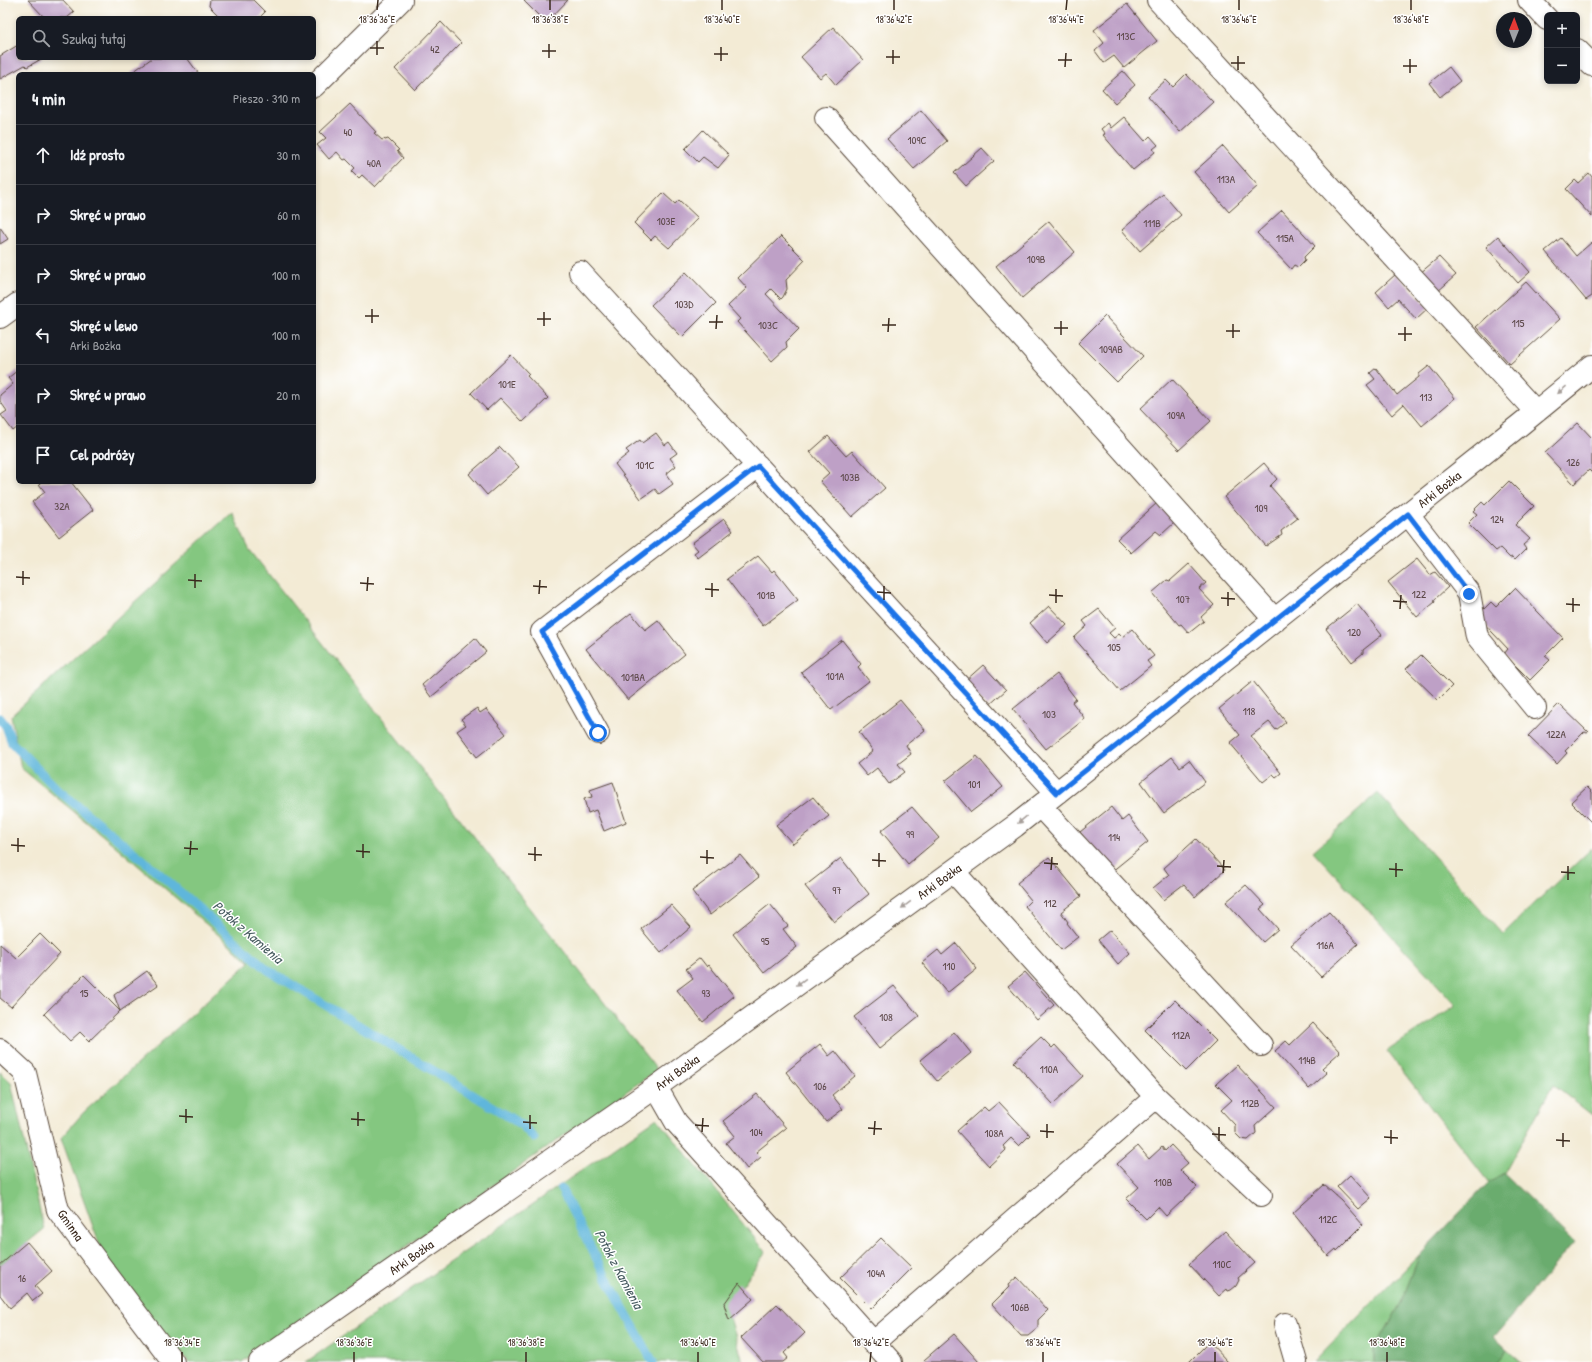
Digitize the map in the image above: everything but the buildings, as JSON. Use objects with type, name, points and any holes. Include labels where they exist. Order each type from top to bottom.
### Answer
[{"type":"street","points":[[316,84],[401,0]]},
{"type":"street","points":[[1158,0],[1536,412]]},
{"type":"street","points":[[1529,0],[1544,16]]},
{"type":"street","points":[[1580,53],[1592,66]]},
{"type":"street","points":[[826,118],[1275,620]]},
{"type":"street","points":[[580,272],[1057,793]]},
{"type":"street","points":[[0,317],[16,305]]},
{"type":"street","name":"Arki Bożka","points":[[260,1362],[656,1087],[1040,806],[1592,366]]},
{"type":"street","points":[[598,733],[542,632],[758,466]]},
{"type":"street","points":[[1408,514],[1469,594],[1477,637],[1535,708]]},
{"type":"street","points":[[1040,806],[1261,1045]]},
{"type":"street","points":[[953,871],[1156,1097],[1261,1195]]},
{"type":"street","name":"Gminna","points":[[0,1050],[25,1073],[58,1210],[173,1362]]},
{"type":"street","points":[[656,1087],[676,1122],[891,1362]]},
{"type":"street","points":[[873,1343],[1156,1097]]},
{"type":"street","points":[[1285,1324],[1296,1362]]},
{"type":"green space","points":[[232,512],[249,549],[657,1070],[242,1362],[189,1362],[110,1274],[61,1138],[83,1113],[250,962],[119,849],[21,768],[11,716]]},
{"type":"green space","points":[[1378,793],[1503,934],[1592,848],[1592,1115],[1553,1085],[1504,1174],[1489,1183],[1387,1051],[1456,1005],[1313,851]]},
{"type":"green space","points":[[0,1072],[11,1082],[44,1229],[0,1265]]},
{"type":"green space","points":[[657,1118],[766,1252],[727,1307],[743,1362],[306,1362]]},
{"type":"green space","points":[[1504,1174],[1574,1242],[1494,1337],[1507,1349],[1497,1362],[1374,1362],[1374,1351],[1401,1303],[1420,1254],[1488,1183]]},
{"type":"green space","points":[[1420,1254],[1401,1303],[1374,1351],[1374,1362],[1314,1362]]},
{"type":"green space","points":[[1507,1349],[1522,1362],[1497,1362]]},
{"type":"waterway","name":"Potok z Kamienia","points":[[0,718],[6,726],[12,743],[58,790],[153,868],[268,970],[501,1112],[523,1126],[534,1138]]},
{"type":"waterway","name":"Potok z Kamienia","points":[[561,1189],[606,1277],[653,1362]]},
{"type":"route","points":[[598,733],[542,632],[758,466],[1057,793],[1408,514],[1469,594]]}]
